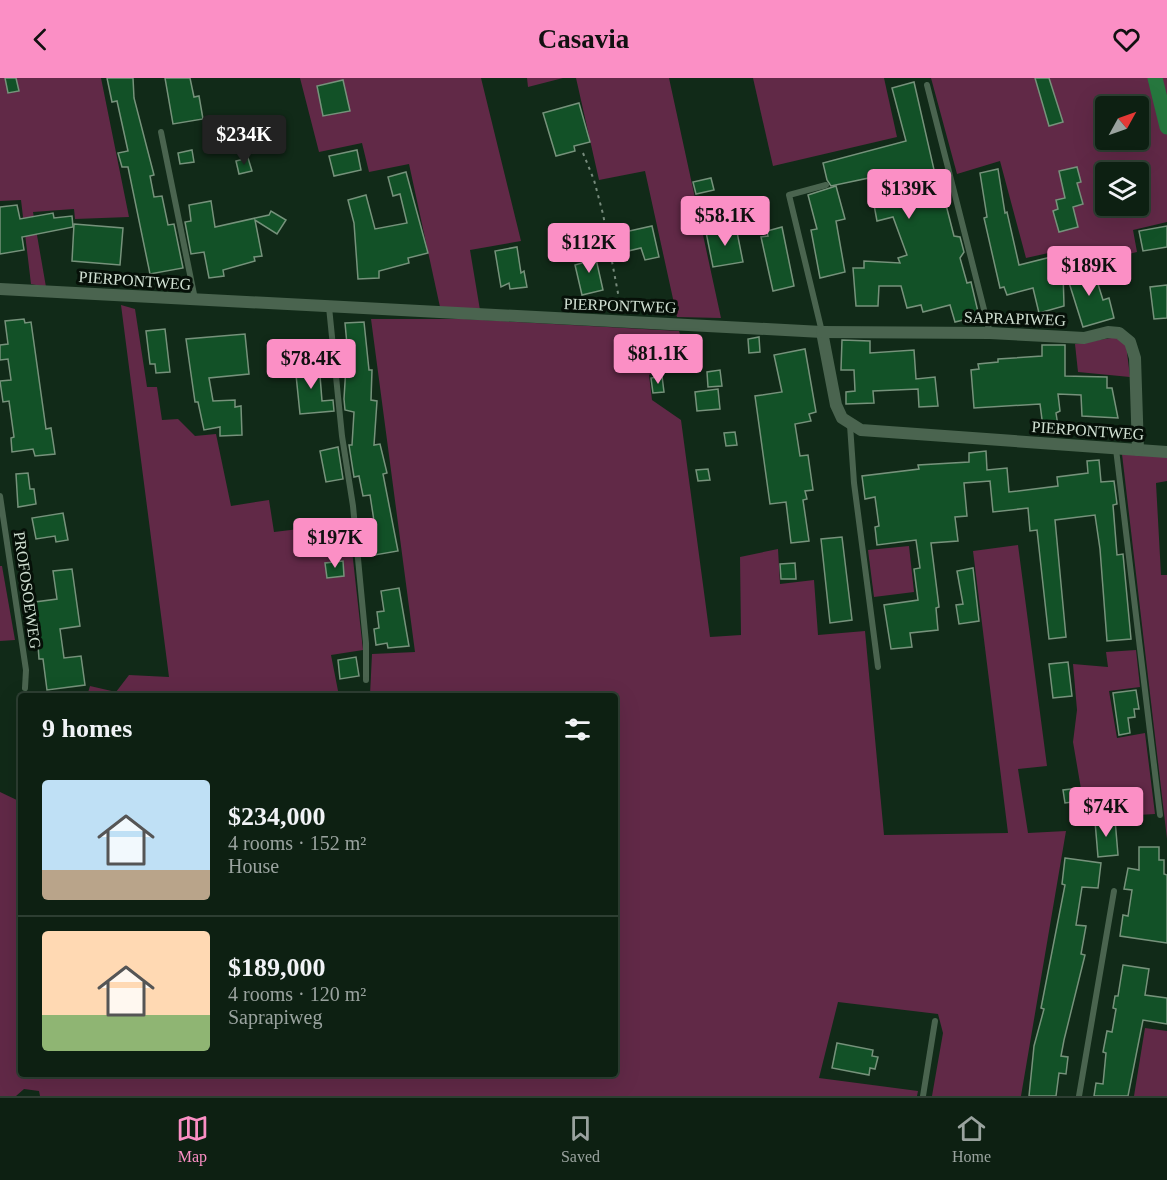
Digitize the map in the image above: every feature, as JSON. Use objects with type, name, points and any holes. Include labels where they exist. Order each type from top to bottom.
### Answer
[{"type":"street","name":"PIERPONTWEG","points":[[0,290],[449,315],[822,332]]},
{"type":"street","name":"SAPRAPIWEG","points":[[822,332],[990,333],[1084,338],[1108,332],[1124,335],[1130,342],[1135,358],[1138,450]]},
{"type":"street","points":[[822,332],[836,405],[842,418],[850,425]]},
{"type":"street","name":"PIERPONTWEG","points":[[850,425],[861,430],[1167,452]]},
{"type":"lane","points":[[927,85],[990,333]]},
{"type":"lane","points":[[161,132],[195,301]]},
{"type":"lane","points":[[822,332],[789,195],[826,185]]},
{"type":"lane","points":[[329,307],[342,436],[354,517],[366,643],[366,680]]},
{"type":"lane","points":[[850,425],[854,483],[878,667]]},
{"type":"lane","points":[[1116,448],[1160,815]]},
{"type":"lane","name":"PROFOSOEWEG","points":[[0,496],[26,670],[25,688]]},
{"type":"lane","points":[[1079,1096],[1114,891]]},
{"type":"lane","points":[[922,1096],[935,1022]]},
{"type":"path","points":[[583,153],[594,180],[603,214],[622,303],[620,321]]},
{"type":"shaded area","points":[[0,78],[101,78],[129,217],[75,219],[74,209],[33,212],[46,287],[31,284],[21,200],[0,201]]},
{"type":"shaded area","points":[[300,78],[481,78],[521,241],[470,250],[480,310],[440,307],[409,164],[369,172],[362,143],[319,152]]},
{"type":"shaded area","points":[[527,78],[563,78],[528,87]]},
{"type":"shaded area","points":[[576,78],[669,78],[721,318],[677,317],[645,171],[599,180]]},
{"type":"shaded area","points":[[753,78],[884,78],[897,137],[773,166]]},
{"type":"shaded area","points":[[931,78],[1167,78],[1167,222],[1133,230],[1137,252],[1067,269],[1062,250],[1026,258],[1000,161],[957,174]]},
{"type":"shaded area","points":[[121,305],[135,309],[147,387],[157,387],[162,420],[178,419],[195,436],[216,434],[231,506],[269,500],[274,532],[349,523],[363,650],[331,655],[338,693],[88,693],[90,686],[116,692],[129,675],[169,677]]},
{"type":"shaded area","points":[[371,319],[464,319],[679,331],[685,350],[649,375],[652,400],[681,420],[710,637],[741,635],[740,557],[778,549],[780,584],[814,580],[818,635],[865,631],[884,835],[1008,833],[973,551],[1018,545],[1047,766],[1018,769],[1028,833],[1066,831],[1021,1096],[932,1096],[943,1033],[938,1014],[838,1002],[819,1078],[918,1091],[917,1096],[40,1096],[39,1091],[24,1089],[16,1096],[0,1096],[0,792],[18,801],[18,1077],[618,1077],[618,693],[370,693],[372,654],[415,652]]},
{"type":"shaded area","points":[[1117,337],[1126,344],[1130,377],[1078,372],[1075,344]]},
{"type":"shaded area","points":[[1122,454],[1167,457],[1167,481],[1156,483],[1161,575],[1167,575],[1167,839]]},
{"type":"shaded area","points":[[909,546],[914,592],[874,597],[868,550]]},
{"type":"shaded area","points":[[0,566],[2,566],[15,640],[0,641]]},
{"type":"shaded area","points":[[1136,650],[1140,687],[1109,691],[1117,738],[1145,733],[1155,814],[1086,818],[1073,742],[1077,710],[1073,664],[1108,667],[1106,652]]},
{"type":"shaded area","points":[[1145,1028],[1167,1031],[1167,1096],[1134,1096]]},
{"type":"building","points":[[5,78],[16,78],[19,91],[8,93]]},
{"type":"building","points":[[107,78],[133,78],[134,98],[154,175],[150,176],[154,197],[162,196],[168,225],[174,224],[183,268],[150,274],[128,167],[122,167],[118,153],[128,151],[117,101],[112,102]]},
{"type":"building","points":[[165,78],[190,78],[194,97],[199,96],[203,119],[173,124]]},
{"type":"building","points":[[1035,78],[1049,78],[1063,122],[1049,126]]},
{"type":"building","points":[[343,80],[350,111],[323,116],[317,86]]},
{"type":"building","points":[[914,82],[935,174],[928,175],[934,204],[945,201],[954,236],[960,237],[964,252],[960,258],[967,283],[971,282],[979,316],[955,322],[950,305],[923,312],[921,305],[907,308],[901,286],[879,286],[878,306],[856,306],[853,268],[864,268],[864,261],[900,263],[898,258],[907,255],[893,217],[877,221],[869,178],[831,186],[827,180],[823,163],[906,141],[892,88]]},
{"type":"building","points":[[579,103],[590,142],[574,146],[575,151],[556,156],[543,113]]},
{"type":"building","points":[[192,150],[194,162],[180,164],[178,153]]},
{"type":"building","points":[[357,150],[361,170],[334,176],[329,156]]},
{"type":"building","points":[[248,158],[252,171],[239,174],[236,161]]},
{"type":"building","points":[[1077,167],[1081,182],[1077,183],[1083,204],[1073,207],[1078,227],[1059,232],[1053,211],[1058,209],[1056,200],[1065,198],[1059,171]]},
{"type":"building","points":[[998,169],[1005,213],[1007,212],[1019,265],[1059,255],[1063,271],[1064,306],[1039,313],[1033,288],[1007,295],[1004,287],[1000,288],[984,218],[987,217],[980,173]]},
{"type":"building","points":[[406,172],[428,253],[408,258],[409,263],[379,271],[379,278],[358,279],[354,223],[348,200],[366,195],[375,229],[407,223],[400,194],[393,196],[388,177]]},
{"type":"building","points":[[711,178],[714,190],[696,194],[693,182]]},
{"type":"building","points":[[836,186],[845,219],[836,221],[845,272],[820,278],[811,230],[817,229],[808,195]]},
{"type":"building","points":[[211,201],[215,227],[269,215],[271,211],[286,220],[277,234],[255,220],[262,256],[254,257],[255,261],[223,270],[224,276],[209,278],[204,252],[191,254],[185,222],[191,221],[189,205]]},
{"type":"building","points":[[17,205],[20,219],[53,213],[54,218],[72,216],[73,227],[22,237],[24,250],[0,254],[0,207]]},
{"type":"building","points":[[74,224],[123,228],[120,265],[72,261]]},
{"type":"building","points":[[652,226],[659,257],[645,260],[641,248],[624,252],[620,233]]},
{"type":"building","points":[[1167,226],[1167,247],[1143,251],[1139,231]]},
{"type":"building","points":[[736,227],[743,262],[713,267],[706,232]]},
{"type":"building","points":[[782,227],[794,286],[773,291],[761,237],[768,236],[767,231]]},
{"type":"building","points":[[517,247],[521,273],[524,271],[527,287],[510,289],[509,283],[501,287],[495,251]]},
{"type":"building","points":[[594,250],[603,290],[582,295],[575,265],[582,263],[580,253]]},
{"type":"building","points":[[1092,265],[1103,300],[1109,298],[1114,318],[1083,327],[1066,273]]},
{"type":"building","points":[[1167,285],[1167,318],[1154,319],[1150,287]]},
{"type":"building","points":[[24,319],[25,323],[31,322],[46,429],[51,428],[55,454],[35,456],[33,449],[12,452],[11,438],[14,437],[9,401],[3,402],[0,381],[11,380],[8,359],[0,360],[0,345],[8,344],[5,321]]},
{"type":"building","points":[[364,322],[369,370],[372,370],[371,400],[377,401],[374,445],[380,444],[387,473],[383,474],[398,551],[369,556],[364,523],[374,521],[370,495],[363,496],[359,476],[354,477],[349,445],[352,445],[354,412],[345,410],[344,399],[346,366],[349,366],[345,323]]},
{"type":"building","points":[[165,329],[170,372],[156,373],[155,364],[150,364],[146,331]]},
{"type":"building","points":[[245,334],[249,374],[209,378],[213,401],[235,400],[235,407],[241,406],[242,435],[220,436],[220,427],[204,430],[198,402],[195,402],[186,339]]},
{"type":"building","points":[[759,337],[760,352],[749,353],[748,339]]},
{"type":"building","points":[[842,340],[870,341],[870,353],[914,350],[916,379],[935,377],[938,406],[919,407],[918,389],[873,391],[874,403],[846,404],[846,392],[855,391],[854,370],[841,370]]},
{"type":"building","points":[[1042,345],[1065,345],[1065,376],[1107,377],[1107,388],[1112,388],[1118,418],[1082,416],[1081,395],[1058,394],[1060,411],[1056,413],[1058,426],[1043,427],[1040,404],[974,408],[971,370],[979,369],[978,364],[998,362],[998,359],[1042,356]]},
{"type":"building","points":[[805,349],[816,412],[809,414],[811,421],[795,424],[800,456],[808,455],[813,490],[805,491],[807,499],[803,500],[809,541],[791,543],[786,502],[770,504],[755,396],[782,392],[774,355]]},
{"type":"building","points":[[319,363],[322,401],[333,400],[334,411],[300,414],[295,365]]},
{"type":"building","points":[[720,370],[722,386],[708,387],[707,372]]},
{"type":"building","points":[[662,376],[664,392],[653,393],[651,378]]},
{"type":"building","points":[[718,389],[720,409],[697,411],[695,392]]},
{"type":"building","points":[[735,432],[737,445],[726,446],[724,433]]},
{"type":"building","points":[[338,447],[343,479],[326,482],[320,451]]},
{"type":"building","points":[[986,451],[987,470],[1007,468],[1009,492],[1058,486],[1057,477],[1088,473],[1087,461],[1099,460],[1101,482],[1114,481],[1117,504],[1113,505],[1117,555],[1123,554],[1131,639],[1107,641],[1095,515],[1055,520],[1066,637],[1049,639],[1037,530],[1030,531],[1028,508],[993,512],[990,481],[964,483],[967,516],[955,517],[958,541],[931,543],[939,607],[936,608],[938,630],[910,633],[912,647],[891,649],[884,605],[918,600],[914,569],[920,568],[916,540],[877,545],[875,527],[879,526],[875,497],[865,499],[862,476],[919,469],[918,465],[969,462],[969,453]]},
{"type":"building","points":[[708,469],[710,480],[698,481],[696,470]]},
{"type":"building","points":[[28,473],[30,489],[34,489],[36,504],[18,507],[16,474]]},
{"type":"building","points":[[63,513],[68,540],[56,542],[55,536],[36,539],[32,518]]},
{"type":"building","points":[[842,537],[852,620],[830,623],[821,539]]},
{"type":"building","points":[[343,561],[344,576],[327,578],[325,563]]},
{"type":"building","points":[[795,563],[796,579],[781,579],[780,564]]},
{"type":"building","points":[[973,568],[979,621],[959,624],[956,605],[963,604],[957,571]]},
{"type":"building","points":[[72,569],[80,626],[60,629],[64,658],[81,656],[85,685],[47,690],[43,659],[39,659],[35,602],[57,599],[53,571]]},
{"type":"building","points":[[399,588],[409,646],[388,648],[387,643],[376,645],[374,629],[379,628],[377,612],[384,611],[381,591]]},
{"type":"building","points":[[356,657],[359,676],[340,679],[338,660]]},
{"type":"building","points":[[1068,662],[1072,696],[1053,698],[1049,664]]},
{"type":"building","points":[[1136,690],[1139,709],[1134,709],[1135,717],[1128,718],[1130,733],[1119,735],[1113,693]]},
{"type":"building","points":[[1079,788],[1080,801],[1065,803],[1063,790]]},
{"type":"building","points":[[1115,819],[1118,855],[1098,857],[1095,821]]},
{"type":"building","points":[[1139,847],[1159,847],[1159,860],[1164,860],[1164,874],[1167,875],[1167,943],[1120,936],[1123,915],[1128,916],[1132,890],[1124,889],[1128,868],[1139,870]]},
{"type":"building","points":[[1065,858],[1101,863],[1098,888],[1082,887],[1076,925],[1086,926],[1081,954],[1085,955],[1061,1056],[1068,1057],[1066,1074],[1059,1073],[1056,1096],[1029,1096],[1034,1046],[1044,1009],[1041,1008],[1065,885],[1062,884]]},
{"type":"building","points":[[1123,965],[1149,969],[1145,995],[1167,998],[1167,1024],[1143,1020],[1128,1096],[1094,1096],[1096,1083],[1103,1084],[1106,1053],[1103,1052],[1107,1031],[1112,1032],[1116,1009],[1113,1008],[1115,996],[1118,996]]},
{"type":"building","points":[[837,1043],[873,1050],[872,1056],[878,1057],[875,1069],[870,1068],[869,1075],[832,1068]]},
{"type":"waterway","points":[[1155,78],[1167,127]]}]
